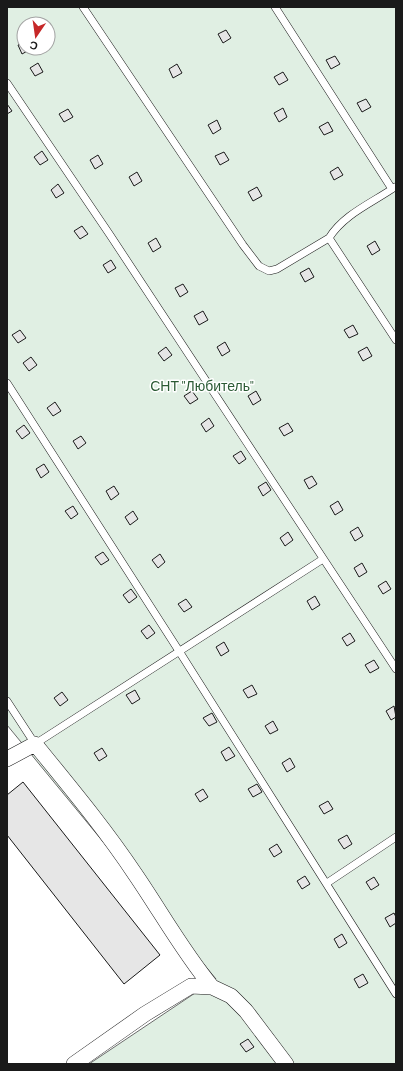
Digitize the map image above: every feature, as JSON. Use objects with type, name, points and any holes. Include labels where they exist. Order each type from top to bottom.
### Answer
[{"type":"street","points":[[7,759],[35,744],[92,813],[135,874],[197,969],[212,987]]},
{"type":"street","points":[[74,1064],[145,1014],[191,986],[212,987],[231,996],[246,1011],[286,1064]]},
{"type":"lane","points":[[82,7],[243,245],[259,266],[269,271],[276,269],[329,238],[342,222],[394,187],[274,7]]},
{"type":"lane","points":[[7,83],[110,235],[396,669]]},
{"type":"lane","points":[[329,238],[396,340]]},
{"type":"lane","points":[[7,383],[327,883],[396,994]]},
{"type":"lane","points":[[7,701],[35,744],[323,559]]},
{"type":"lane","points":[[327,883],[396,837]]},
{"type":"green space","name":"СНТ \"Любитель\"","points":[[7,7],[396,7],[396,1064],[89,1064],[216,979],[7,725]]},
{"type":"building","points":[[226,30],[231,38],[223,43],[218,34]]},
{"type":"building","points":[[335,56],[340,64],[331,69],[326,60]]},
{"type":"building","points":[[38,63],[43,72],[35,76],[30,68]]},
{"type":"building","points":[[177,64],[182,73],[173,78],[169,69]]},
{"type":"building","points":[[283,72],[288,80],[279,85],[274,77]]},
{"type":"building","points":[[366,99],[371,107],[362,112],[357,103]]},
{"type":"building","points":[[7,104],[12,111],[7,114]]},
{"type":"building","points":[[283,108],[287,117],[279,122],[274,113]]},
{"type":"building","points":[[68,109],[73,117],[64,122],[59,114]]},
{"type":"building","points":[[217,120],[221,129],[213,134],[208,125]]},
{"type":"building","points":[[328,122],[333,131],[324,135],[319,127]]},
{"type":"building","points":[[42,151],[48,160],[40,165],[34,157]]},
{"type":"building","points":[[224,152],[229,160],[220,165],[215,156]]},
{"type":"building","points":[[98,155],[103,164],[95,169],[90,160]]},
{"type":"building","points":[[338,167],[343,175],[334,180],[330,172]]},
{"type":"building","points":[[137,172],[142,181],[134,186],[129,177]]},
{"type":"building","points":[[58,184],[64,193],[56,198],[51,190]]},
{"type":"building","points":[[257,187],[262,196],[253,201],[248,192]]},
{"type":"building","points":[[82,226],[88,234],[80,239],[74,231]]},
{"type":"building","points":[[156,238],[161,247],[153,252],[148,243]]},
{"type":"building","points":[[375,241],[380,250],[372,255],[367,246]]},
{"type":"building","points":[[111,260],[116,268],[108,273],[103,265]]},
{"type":"building","points":[[309,268],[314,277],[305,282],[300,273]]},
{"type":"building","points":[[183,284],[188,292],[180,297],[175,288]]},
{"type":"building","points":[[203,311],[208,320],[199,325],[194,316]]},
{"type":"building","points":[[353,325],[358,334],[349,338],[344,330]]},
{"type":"building","points":[[20,330],[26,338],[18,343],[12,335]]},
{"type":"building","points":[[225,342],[230,351],[222,356],[217,347]]},
{"type":"building","points":[[166,347],[172,355],[164,361],[158,353]]},
{"type":"building","points":[[367,347],[372,356],[363,361],[358,352]]},
{"type":"building","points":[[31,357],[37,365],[29,371],[23,363]]},
{"type":"building","points":[[192,391],[198,399],[190,404],[184,396]]},
{"type":"building","points":[[256,391],[261,400],[253,405],[248,396]]},
{"type":"building","points":[[55,402],[61,411],[53,416],[47,408]]},
{"type":"building","points":[[209,418],[214,426],[206,432],[201,424]]},
{"type":"building","points":[[288,423],[293,431],[284,436],[279,428]]},
{"type":"building","points":[[24,425],[30,433],[22,439],[16,431]]},
{"type":"building","points":[[81,436],[86,443],[78,449],[73,441]]},
{"type":"building","points":[[241,451],[246,459],[239,464],[233,456]]},
{"type":"building","points":[[44,464],[49,472],[41,478],[36,469]]},
{"type":"building","points":[[312,476],[317,484],[309,489],[304,480]]},
{"type":"building","points":[[266,482],[271,490],[263,496],[258,487]]},
{"type":"building","points":[[114,486],[119,494],[111,500],[106,491]]},
{"type":"building","points":[[338,501],[343,510],[335,515],[330,506]]},
{"type":"building","points":[[73,506],[78,514],[71,519],[65,511]]},
{"type":"building","points":[[133,511],[138,519],[130,525],[125,517]]},
{"type":"building","points":[[358,527],[363,536],[355,541],[350,532]]},
{"type":"building","points":[[288,532],[293,540],[285,546],[280,538]]},
{"type":"building","points":[[103,552],[109,560],[101,565],[95,557]]},
{"type":"building","points":[[160,554],[165,562],[158,568],[152,560]]},
{"type":"building","points":[[362,563],[367,572],[359,577],[354,568]]},
{"type":"building","points":[[386,581],[391,589],[383,594],[378,586]]},
{"type":"building","points":[[131,589],[137,597],[129,603],[123,595]]},
{"type":"building","points":[[315,596],[320,605],[312,610],[307,601]]},
{"type":"building","points":[[186,599],[192,607],[184,612],[178,604]]},
{"type":"building","points":[[149,625],[155,633],[147,639],[141,631]]},
{"type":"building","points":[[350,633],[355,641],[347,646],[342,638]]},
{"type":"building","points":[[224,642],[229,651],[221,656],[216,647]]},
{"type":"building","points":[[374,660],[379,668],[370,673],[365,665]]},
{"type":"building","points":[[252,685],[257,694],[248,698],[243,690]]},
{"type":"building","points":[[135,690],[140,699],[132,704],[126,695]]},
{"type":"building","points":[[62,692],[68,700],[60,706],[54,698]]},
{"type":"building","points":[[394,706],[396,717],[391,720],[386,711]]},
{"type":"building","points":[[212,713],[217,722],[209,726],[203,718]]},
{"type":"building","points":[[273,721],[278,730],[270,734],[265,726]]},
{"type":"building","points":[[229,747],[235,756],[226,761],[221,752]]},
{"type":"building","points":[[102,748],[107,756],[99,761],[94,753]]},
{"type":"building","points":[[290,758],[295,767],[287,772],[282,763]]},
{"type":"building","points":[[23,782],[160,955],[124,984],[7,835],[7,795]]},
{"type":"building","points":[[257,784],[262,792],[253,797],[248,789]]},
{"type":"building","points":[[203,789],[208,797],[200,802],[195,794]]},
{"type":"building","points":[[328,801],[333,809],[324,814],[319,806]]},
{"type":"building","points":[[347,835],[352,844],[344,849],[338,840]]},
{"type":"building","points":[[277,844],[282,852],[274,857],[269,849]]},
{"type":"building","points":[[305,876],[310,884],[302,889],[297,881]]},
{"type":"building","points":[[374,877],[379,885],[371,890],[366,882]]},
{"type":"building","points":[[394,913],[396,923],[390,927],[385,918]]},
{"type":"building","points":[[342,934],[347,943],[339,948],[334,939]]},
{"type":"building","points":[[363,974],[368,983],[359,988],[354,979]]},
{"type":"building","points":[[248,1039],[254,1047],[246,1052],[240,1044]]}]
